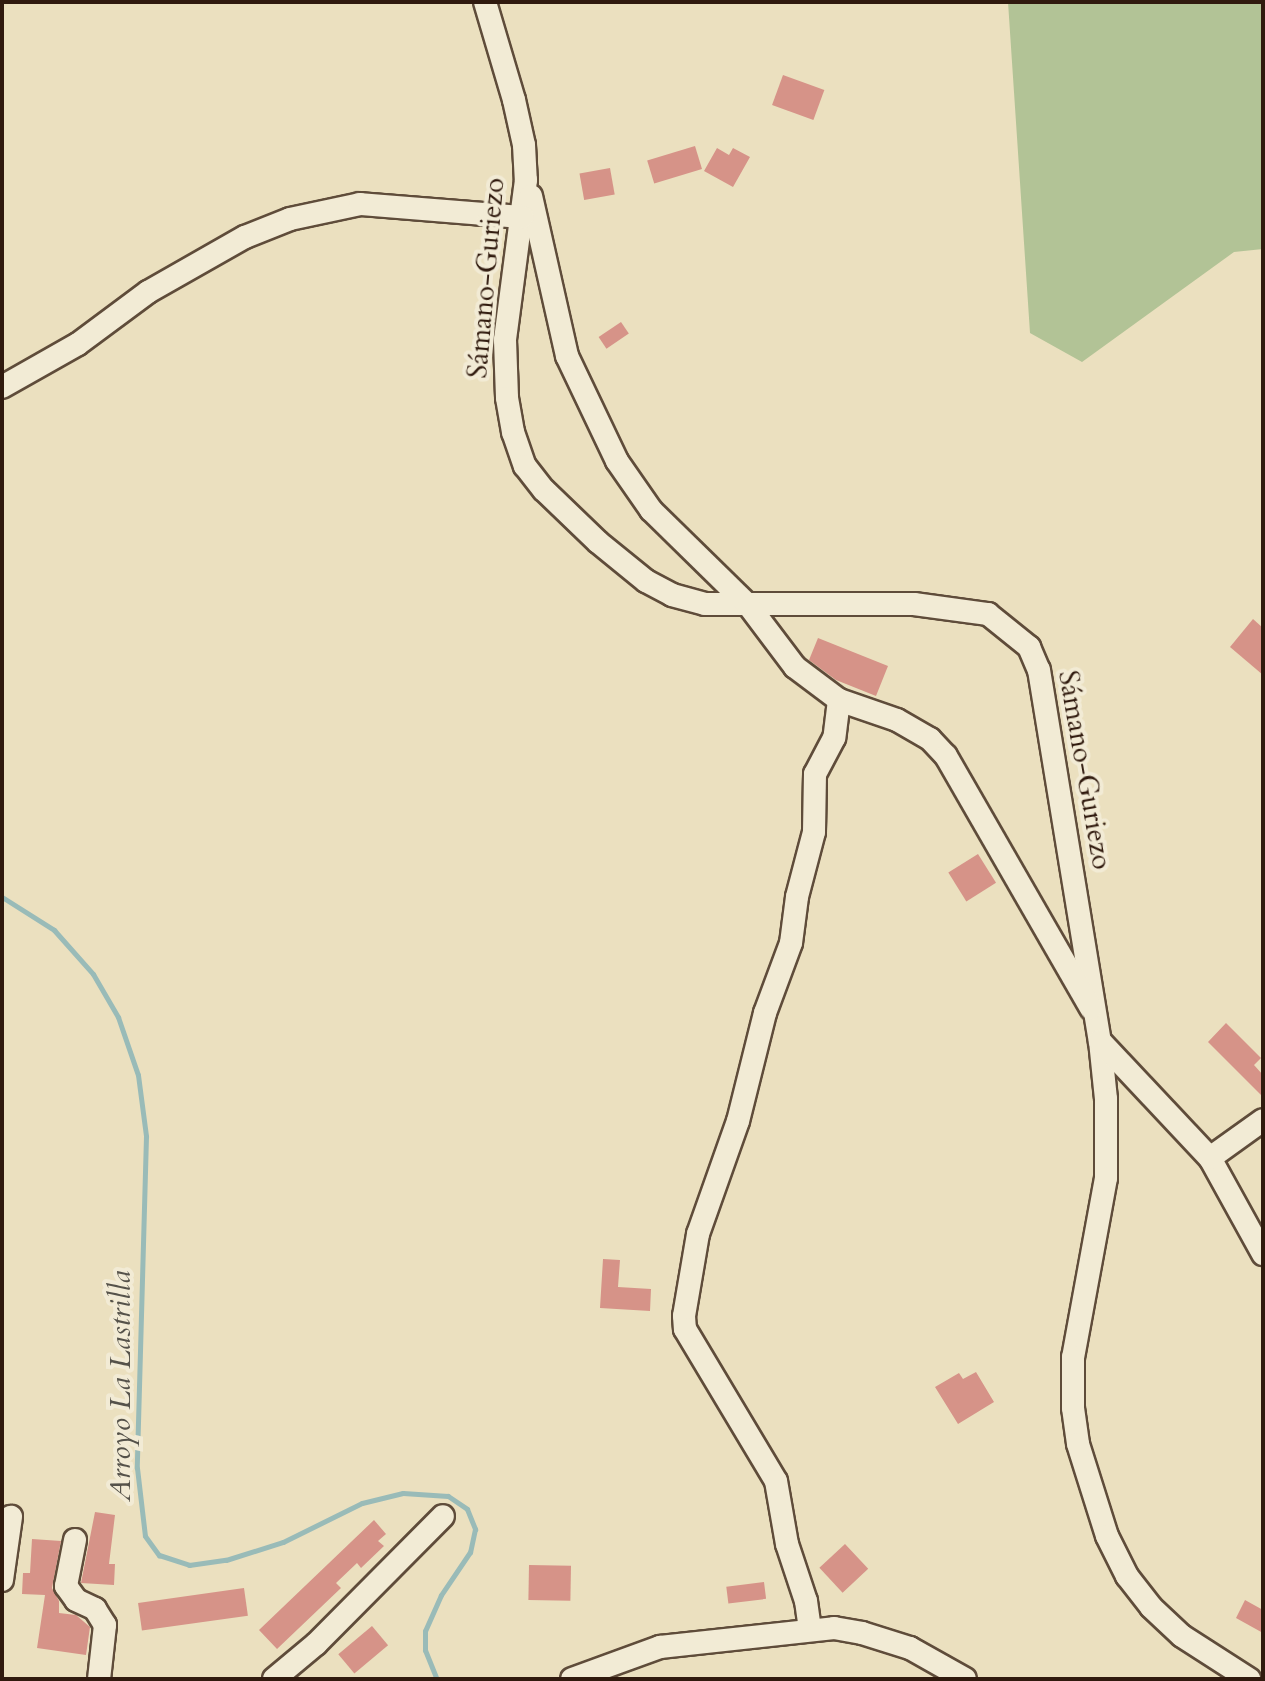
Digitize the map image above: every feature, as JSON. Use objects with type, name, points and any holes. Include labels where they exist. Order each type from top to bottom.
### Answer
[{"type":"street","name":"Sámano-Guriezo","points":[[485,2],[514,100],[525,173],[505,340],[507,398],[513,432],[525,466],[568,515],[646,581],[672,595],[705,604],[749,606],[954,607],[988,614],[1029,647],[1039,670],[1051,731],[1096,1014],[1106,1099],[1106,1178],[1073,1357],[1073,1408],[1078,1444],[1107,1536],[1127,1576],[1151,1607],[1182,1636],[1249,1679]]},
{"type":"street","points":[[525,173],[567,356],[617,461],[651,510],[749,606],[795,667],[818,688],[839,700],[897,720],[930,739],[946,756],[1034,906],[1079,992],[1096,1014]]},
{"type":"street","points":[[2,387],[78,344],[148,292],[245,237],[290,219],[360,204],[522,217]]},
{"type":"street","points":[[810,1629],[806,1601],[787,1544],[776,1481],[685,1329],[684,1316],[698,1234],[738,1121],[765,1013],[791,943],[797,897],[814,832],[815,774],[834,738],[839,700]]},
{"type":"street","points":[[1100,1041],[1210,1158],[1263,1254]]},
{"type":"street","points":[[1210,1158],[1263,1120]]},
{"type":"street","points":[[274,1679],[316,1644],[443,1516]]},
{"type":"street","points":[[2,1580],[11,1517]]},
{"type":"street","points":[[75,1540],[66,1586],[76,1600],[95,1609],[105,1625],[99,1679]]},
{"type":"street","points":[[572,1679],[660,1647],[834,1628],[910,1648],[965,1679]]},
{"type":"green space","points":[[1008,2],[1263,2],[1263,249],[1234,252],[1082,362],[1030,333]]},
{"type":"building","points":[[783,75],[824,90],[813,120],[772,105]]},
{"type":"building","points":[[695,146],[702,169],[654,184],[647,161]]},
{"type":"building","points":[[717,148],[729,155],[733,148],[750,157],[733,187],[704,171]]},
{"type":"building","points":[[610,168],[615,195],[584,200],[579,173]]},
{"type":"building","points":[[621,322],[629,334],[606,349],[599,337]]},
{"type":"building","points":[[1253,619],[1263,628],[1263,675],[1230,647]]},
{"type":"building","points":[[818,638],[888,666],[876,696],[836,680],[809,660]]},
{"type":"building","points":[[978,854],[996,883],[966,901],[948,873]]},
{"type":"building","points":[[1226,1023],[1261,1058],[1254,1065],[1263,1075],[1263,1097],[1208,1042]]},
{"type":"building","points":[[603,1259],[620,1260],[618,1287],[651,1289],[650,1311],[600,1308]]},
{"type":"building","points":[[976,1372],[994,1402],[958,1424],[935,1387],[959,1373],[963,1379]]},
{"type":"building","points":[[95,1512],[115,1515],[109,1564],[115,1564],[114,1585],[81,1583]]},
{"type":"building","points":[[374,1520],[386,1534],[378,1541],[384,1546],[361,1568],[357,1563],[336,1583],[341,1588],[277,1649],[259,1630]]},
{"type":"building","points":[[32,1539],[61,1541],[52,1588],[59,1601],[59,1613],[76,1615],[90,1627],[86,1655],[37,1648],[45,1595],[22,1594],[23,1573],[30,1573]]},
{"type":"building","points":[[845,1544],[868,1569],[843,1593],[819,1568]]},
{"type":"building","points":[[529,1565],[571,1566],[570,1601],[528,1600]]},
{"type":"building","points":[[764,1582],[766,1599],[728,1604],[726,1587]]},
{"type":"building","points":[[244,1588],[248,1616],[142,1631],[138,1603]]},
{"type":"building","points":[[1245,1600],[1263,1610],[1263,1633],[1236,1618]]},
{"type":"building","points":[[372,1626],[388,1645],[354,1673],[338,1654]]},
{"type":"waterway","name":"Arroyo La Lastrilla","points":[[2,897],[54,930],[93,974],[118,1017],[138,1075],[146,1136],[137,1468],[145,1536],[159,1555],[189,1565],[226,1560],[283,1542],[362,1503],[403,1493],[448,1496],[467,1509],[475,1529],[470,1552],[441,1595],[425,1631],[425,1650],[437,1679]]}]
